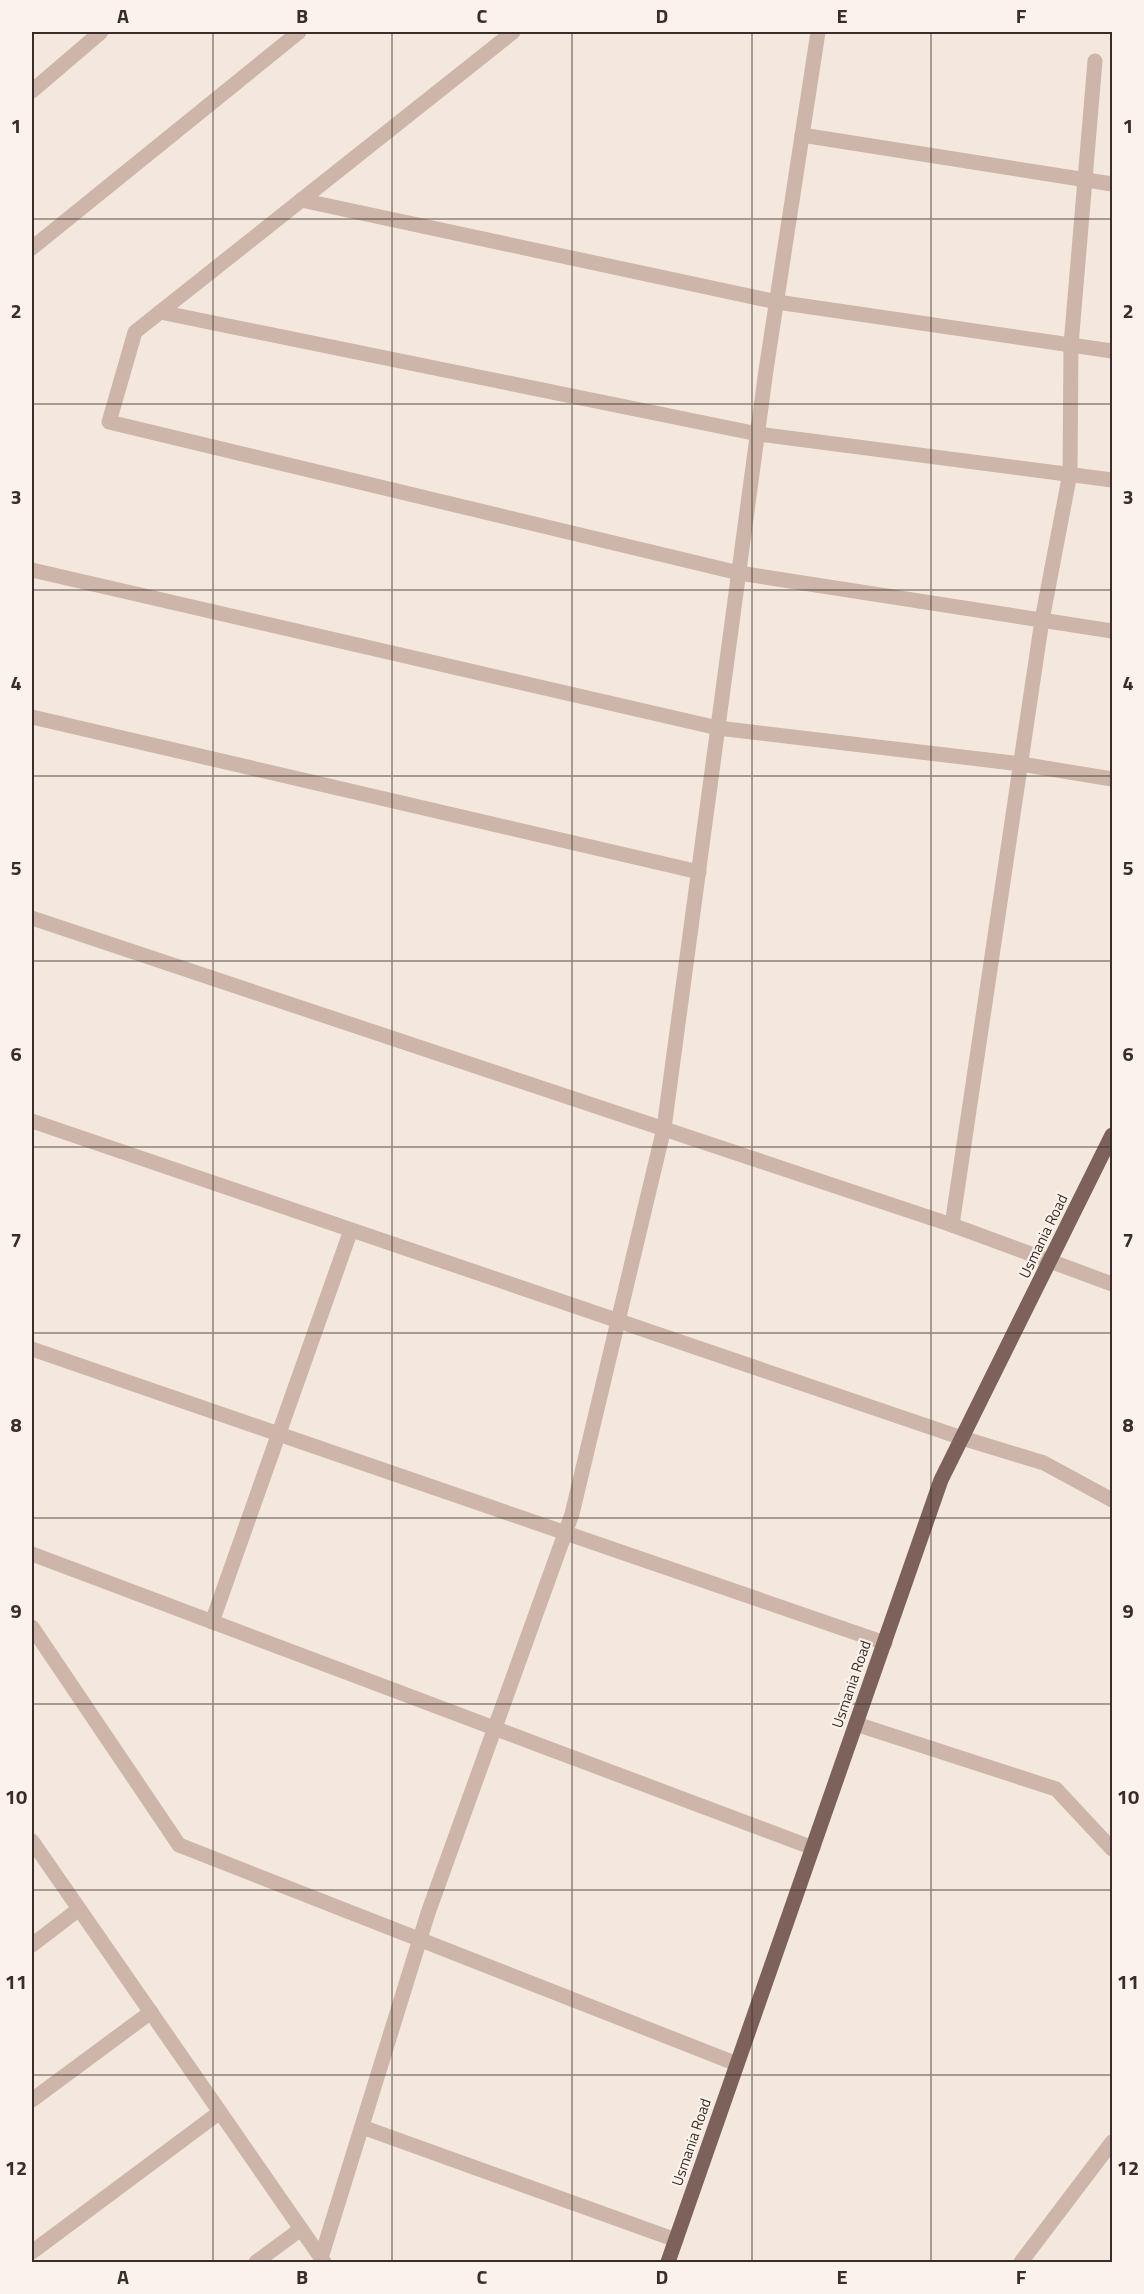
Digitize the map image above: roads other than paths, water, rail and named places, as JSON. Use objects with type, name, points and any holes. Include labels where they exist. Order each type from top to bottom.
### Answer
[{"type":"main road","name":"Usmania Road","points":[[668,2262],[941,1480],[1111,1144]]},
{"type":"street","points":[[32,91],[101,32]]},
{"type":"street","points":[[32,248],[299,32]]},
{"type":"street","points":[[513,32],[135,333],[109,422],[739,573],[1113,631]]},
{"type":"street","points":[[322,2260],[420,1940],[572,1514],[664,1128],[758,434],[818,32]]},
{"type":"street","points":[[952,1225],[1042,620],[1070,473],[1071,345],[1095,61]]},
{"type":"street","points":[[802,135],[1113,184]]},
{"type":"street","points":[[301,200],[777,302],[1113,351]]},
{"type":"street","points":[[160,312],[758,434],[1113,480]]},
{"type":"street","points":[[32,570],[718,728],[1021,764],[1113,779]]},
{"type":"street","points":[[32,717],[699,872]]},
{"type":"street","points":[[32,918],[952,1225],[1113,1284]]},
{"type":"street","points":[[32,1121],[962,1438],[1044,1463],[1113,1500]]},
{"type":"street","points":[[212,1622],[351,1230]]},
{"type":"street","points":[[32,1349],[885,1643]]},
{"type":"street","points":[[32,1554],[813,1848]]},
{"type":"street","points":[[32,1627],[179,1845],[737,2064]]},
{"type":"street","points":[[856,1724],[1056,1789],[1113,1849]]},
{"type":"street","points":[[32,1841],[322,2260]]},
{"type":"street","points":[[32,1945],[79,1909]]},
{"type":"street","points":[[32,2100],[151,2012]]},
{"type":"street","points":[[32,2252],[220,2112]]},
{"type":"street","points":[[362,2127],[676,2240]]},
{"type":"street","points":[[1021,2262],[1113,2142]]},
{"type":"street","points":[[256,2262],[301,2229]]}]
